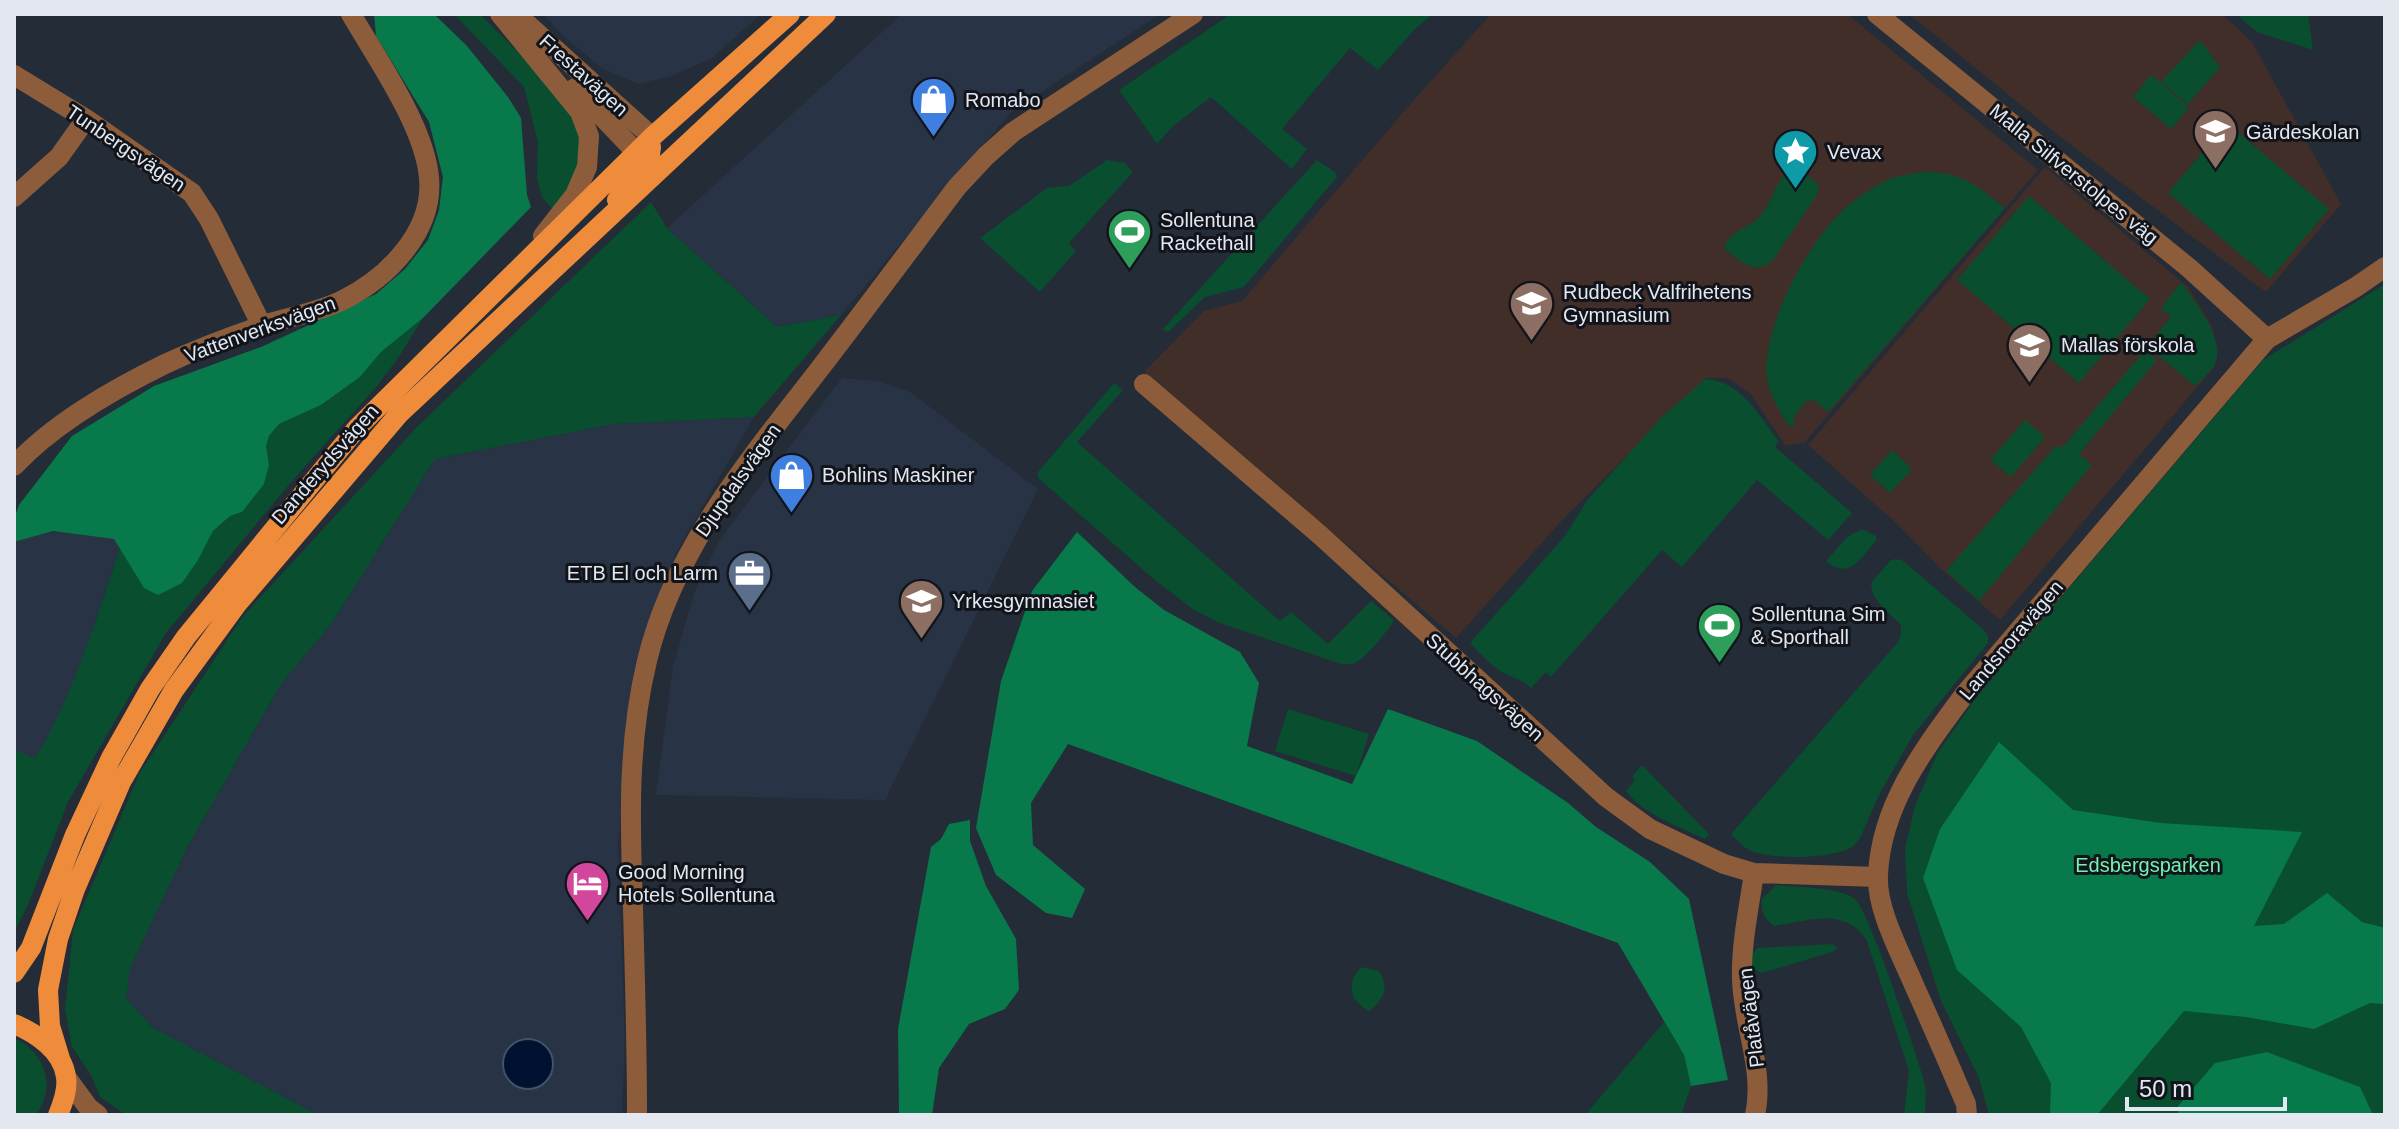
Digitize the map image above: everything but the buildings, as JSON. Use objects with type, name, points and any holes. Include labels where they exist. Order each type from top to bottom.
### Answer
[{"type":"main road","name":"Danderydsvägen","points":[[14,973],[31,948],[75,835],[111,758],[150,689],[186,637],[357,428],[519,267],[790,14]]},
{"type":"main road","name":"Danderydsvägen","points":[[64,1069],[50,1026],[48,990],[58,939],[75,889],[121,782],[174,690],[237,604],[399,414],[826,14]]},
{"type":"main road","points":[[589,239],[646,148],[691,143]]},
{"type":"main road","points":[[14,1024],[46,1042],[64,1069],[65,1098],[58,1115]]},
{"type":"street","name":"Vattenverksvägen","points":[[14,466],[34,444],[68,419],[166,364],[262,326],[342,301],[367,285],[408,248],[428,204],[429,178],[418,133],[351,14]]},
{"type":"street","name":"Frestavägen","points":[[500,14],[516,24],[646,148]]},
{"type":"street","name":"Djupdalsvägen","points":[[637,1115],[632,749],[655,632],[690,551],[762,444],[957,187],[986,156],[1016,130],[1193,14]]},
{"type":"street","name":"Malla Silfverstolpes väg","points":[[1877,14],[2189,268],[2267,339]]},
{"type":"street","name":"Frestavägen","points":[[516,24],[580,112],[589,136],[587,167],[575,195],[519,267]]},
{"type":"street","name":"Tunbergsvägen","points":[[14,75],[86,119],[192,193],[209,219],[262,326]]},
{"type":"street","points":[[14,197],[59,157],[86,119]]},
{"type":"street","name":"Landsnoravägen","points":[[1967,1115],[1966,1104],[1893,938],[1882,903],[1878,877],[1884,839],[1894,806],[1919,756],[1964,695],[2267,339],[2385,267]]},
{"type":"street","name":"Stubbhagsvägen","points":[[1144,384],[1320,535],[1606,797],[1664,836],[1724,864],[1754,873],[1878,877]]},
{"type":"street","name":"Platåvägen","points":[[1754,873],[1742,978],[1748,1034],[1759,1086],[1755,1115]]},
{"type":"street","points":[[64,1069],[88,1107],[98,1115]]},
{"type":"shaded area","points":[[543,14],[761,14],[712,58],[672,76],[638,84],[603,69],[563,36]]},
{"type":"shaded area","points":[[902,14],[1160,14],[1010,113],[841,315],[777,327],[667,228]]},
{"type":"shaded area","name":"Rudbeck Valfrihetens Gymnasium","points":[[1491,14],[1847,14],[2038,170],[1804,443],[1785,445],[1751,394],[1728,378],[1706,378],[1567,515],[1456,638],[1144,372],[1204,311],[1242,301]]},
{"type":"shaded area","name":"Gärdeskolan","points":[[1909,14],[2222,14],[2252,42],[2341,204],[2266,292],[2063,139]]},
{"type":"shaded area","name":"Mallas förskola","points":[[2045,167],[2188,287],[2212,327],[2218,349],[2215,366],[2000,620],[1808,445]]},
{"type":"shaded area","points":[[842,378],[877,381],[910,392],[1038,489],[885,800],[656,795],[673,667],[694,593],[720,539]]},
{"type":"shaded area","points":[[754,417],[676,553],[642,666],[618,843],[625,1042],[622,1115],[318,1115],[152,1027],[126,998],[129,968],[188,846],[281,684],[332,623],[435,459],[614,424]]},
{"type":"shaded area","points":[[53,531],[114,539],[120,548],[81,664],[54,727],[35,760],[14,749],[14,542]]},
{"type":"green space","points":[[374,14],[434,14],[467,46],[521,118],[527,195],[531,207],[423,318],[381,352],[360,377],[321,405],[279,424],[269,436],[266,446],[269,465],[264,484],[242,512],[230,516],[213,531],[182,583],[158,595],[144,588],[114,539],[53,531],[14,542],[14,519],[19,505],[72,436],[154,386],[261,347],[376,294],[405,269],[428,240],[439,210],[443,177],[429,122],[376,36]]},
{"type":"green space","points":[[454,14],[480,14],[541,77],[569,114],[578,132],[580,156],[572,180],[553,210],[542,197],[537,178],[538,142],[524,87]]},
{"type":"green space","points":[[1231,14],[1433,14],[1378,70],[1350,48],[1282,129],[1307,149],[1292,169],[1211,97],[1173,126],[1157,144],[1119,90]]},
{"type":"green space","points":[[2236,14],[2308,14],[2313,50],[2257,32]]},
{"type":"green space","points":[[2200,40],[2220,67],[2188,104],[2161,82]]},
{"type":"green space","points":[[2151,75],[2189,107],[2171,129],[2133,97]]},
{"type":"green space","points":[[2227,123],[2329,209],[2270,279],[2168,193]]},
{"type":"green space","points":[[1107,160],[1125,163],[1133,172],[1069,243],[1076,251],[1040,292],[980,238],[1047,188],[1069,186]]},
{"type":"green space","points":[[1317,160],[1335,172],[1337,177],[1244,287],[1205,297],[1166,332],[1163,329]]},
{"type":"green space","points":[[1793,167],[1799,168],[1819,185],[1817,195],[1773,260],[1760,267],[1748,265],[1724,248],[1734,234],[1763,213],[1781,179]]},
{"type":"green space","points":[[1922,172],[1958,177],[2005,208],[1828,412],[1814,400],[1805,402],[1794,417],[1794,427],[1786,423],[1769,389],[1767,363],[1771,339],[1790,287],[1819,238],[1850,204],[1886,180]]},
{"type":"green space","points":[[2029,196],[2150,299],[2079,383],[1957,280]]},
{"type":"green space","points":[[651,202],[667,228],[777,327],[841,315],[754,417],[614,424],[435,459],[332,623],[281,684],[188,846],[130,968],[126,998],[152,1027],[318,1115],[126,1115],[100,1097],[91,1075],[72,1047],[65,1009],[73,930],[139,774],[243,616],[417,427]]},
{"type":"green space","points":[[2181,282],[2208,323],[2217,346],[2213,367],[2195,386],[2147,346],[2171,317],[2161,308]]},
{"type":"green space","name":"Edsbergsparken","points":[[2385,284],[2385,1115],[1989,1115],[1979,1078],[1941,1001],[1907,893],[1905,848],[1915,806],[1937,754],[1978,695],[2263,360]]},
{"type":"green space","points":[[423,318],[378,385],[292,481],[166,633],[68,802],[14,933],[14,749],[35,759],[49,734],[83,656],[120,548],[144,588],[198,560],[213,531],[230,516],[242,512],[269,465],[266,446],[269,436],[279,424],[321,405],[360,377],[381,352]]},
{"type":"green space","points":[[2145,350],[2157,360],[2079,454],[2092,465],[1979,601],[1946,571],[2056,446],[2063,447]]},
{"type":"green space","points":[[1705,379],[1718,381],[1739,392],[1779,441],[1775,447],[1852,513],[1828,540],[1757,480],[1682,567],[1662,550],[1551,677],[1546,672],[1531,688],[1497,669],[1470,643],[1565,536],[1588,499],[1661,418]]},
{"type":"green space","points":[[1114,383],[1123,390],[1077,442],[1280,621],[1291,612],[1328,644],[1371,601],[1394,620],[1369,652],[1352,664],[1340,663],[1220,623],[1194,610],[1156,581],[1038,478],[1038,472]]},
{"type":"green space","points":[[2025,420],[2045,437],[2011,477],[1990,460]]},
{"type":"green space","points":[[1892,450],[1912,469],[1890,493],[1870,475]]},
{"type":"green space","points":[[1862,529],[1876,536],[1876,541],[1854,565],[1842,569],[1826,561],[1847,537]]},
{"type":"green space","points":[[1077,532],[1164,610],[1240,652],[1259,683],[1247,746],[1352,784],[1388,709],[1477,741],[1650,862],[1689,899],[1728,1080],[1691,1086],[1684,1055],[1618,943],[1068,744],[1031,803],[1033,845],[1085,889],[1072,918],[1046,913],[996,875],[976,828],[1001,681],[1032,591]]},
{"type":"green space","points":[[1895,559],[1902,560],[1984,630],[1988,643],[1913,735],[1854,846],[1827,855],[1798,857],[1749,850],[1731,834],[1898,642],[1901,625],[1878,601],[1871,583]]},
{"type":"green space","points":[[1288,709],[1369,734],[1356,776],[1275,751]]},
{"type":"green space","points":[[1999,742],[2073,810],[2161,823],[2302,832],[2254,926],[2284,924],[2327,893],[2362,922],[2385,928],[2385,1004],[2370,1003],[2314,1029],[2246,1017],[2184,1011],[2097,1115],[2050,1115],[2051,1083],[2021,1027],[1957,970],[1923,878],[1940,829]]},
{"type":"green space","points":[[1642,765],[1709,834],[1705,839],[1642,807],[1626,791]]},
{"type":"green space","points":[[970,820],[970,841],[986,886],[1016,939],[1019,990],[1005,1009],[969,1024],[939,1068],[932,1115],[899,1115],[898,1029],[931,847],[941,839],[949,824]]},
{"type":"green space","points":[[1776,885],[1817,888],[1855,899],[1893,986],[1925,1084],[1925,1115],[1904,1115],[1909,1071],[1867,941],[1848,923],[1825,918],[1774,926],[1764,914],[1762,899]]},
{"type":"green space","points":[[1832,944],[1837,947],[1835,951],[1762,973],[1753,969],[1752,958],[1757,948]]},
{"type":"green space","points":[[1361,967],[1379,971],[1384,982],[1382,998],[1369,1011],[1357,1002],[1352,991],[1353,980]]},
{"type":"green space","points":[[1664,1022],[1684,1055],[1691,1086],[1681,1115],[1585,1115]]},
{"type":"green space","points":[[14,1038],[33,1052],[44,1071],[46,1093],[36,1115],[14,1115]]},
{"type":"green space","points":[[2267,1052],[2360,1087],[2373,1115],[2178,1115],[2178,1106],[2215,1063]]},
{"type":"water","points":[[528,1039],[546,1046],[553,1064],[546,1082],[528,1089],[510,1082],[503,1064],[510,1046]]},
{"type":"place","name":"Romabo","points":[[934,139]]},
{"type":"place","name":"Gärdeskolan","points":[[2215,171]]},
{"type":"place","name":"Vevax","points":[[1796,191]]},
{"type":"place","name":"Sollentuna Rackethall","points":[[1129,271]]},
{"type":"place","name":"Rudbeck Valfrihetens Gymnasium","points":[[1532,342]]},
{"type":"place","name":"Mallas förskola","points":[[2030,384]]},
{"type":"place","name":"Bohlins Maskiner","points":[[791,514]]},
{"type":"place","name":"ETB El och Larm","points":[[749,612]]},
{"type":"place","name":"Yrkesgymnasiet","points":[[921,640]]},
{"type":"place","name":"Sollentuna Sim & Sporthall","points":[[1720,665]]},
{"type":"place","name":"Good Morning Hotels Sollentuna","points":[[587,923]]}]
